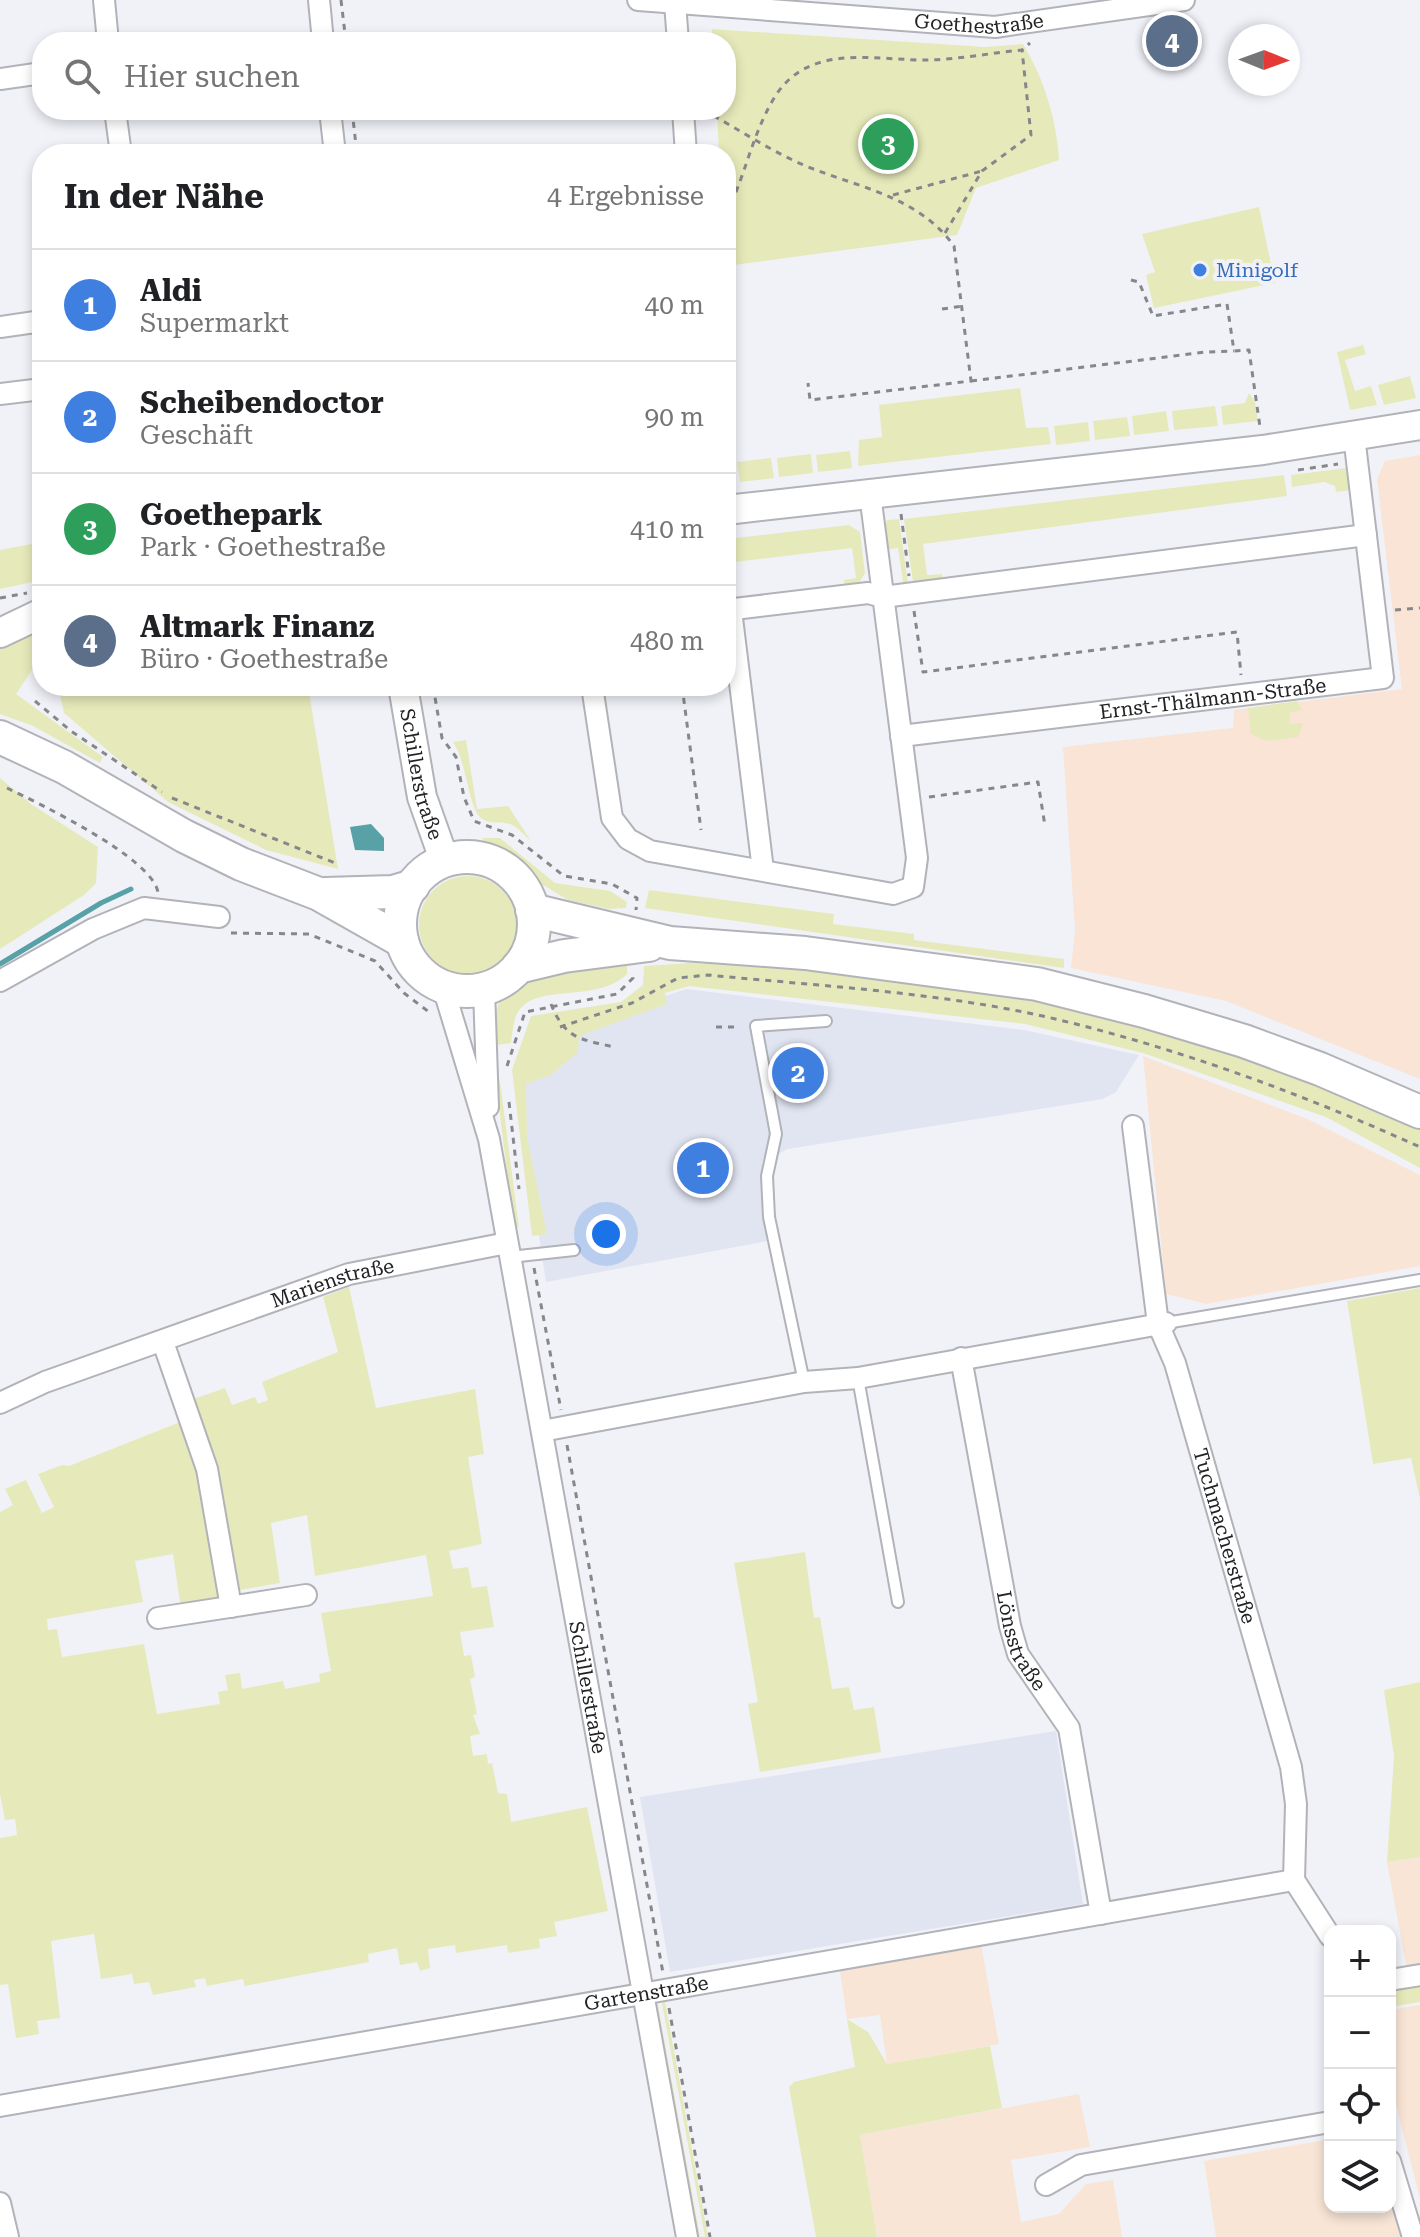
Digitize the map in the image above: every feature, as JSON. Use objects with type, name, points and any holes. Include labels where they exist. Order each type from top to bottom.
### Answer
[{"type":"main road","points":[[736,509],[1263,450],[1420,425]]},
{"type":"main road","points":[[0,617],[32,607]]},
{"type":"main road","points":[[0,633],[32,609]]},
{"type":"main road","name":"Schillerstraße","points":[[405,696],[422,797],[445,862]]},
{"type":"main road","points":[[0,737],[64,767],[184,836],[241,864],[319,894],[402,941]]},
{"type":"main road","points":[[468,858],[497,865],[519,883],[532,910],[532,940],[518,967],[503,981],[484,989],[463,991],[436,1000],[402,941],[402,912],[413,886],[425,873],[445,862],[468,858]]},
{"type":"main road","points":[[319,894],[365,895],[413,886]]},
{"type":"main road","points":[[532,910],[670,943],[805,953],[1037,984],[1105,1000],[1244,1041],[1420,1112]]},
{"type":"main road","points":[[518,967],[564,956],[670,943]]},
{"type":"street","points":[[104,0],[107,32]]},
{"type":"street","points":[[319,0],[322,32]]},
{"type":"street","name":"Goethestraße","points":[[638,0],[995,27],[1171,1]]},
{"type":"street","points":[[675,3],[677,32]]},
{"type":"street","points":[[0,79],[32,74]]},
{"type":"street","points":[[116,120],[120,144]]},
{"type":"street","points":[[331,120],[334,144]]},
{"type":"street","points":[[684,120],[685,144]]},
{"type":"street","points":[[0,327],[32,322]]},
{"type":"street","points":[[0,394],[32,390]]},
{"type":"street","name":"Ernst-Thälmann-Straße","points":[[901,736],[1383,678],[1354,436]]},
{"type":"street","points":[[594,696],[612,818],[628,839],[650,851],[893,894],[913,887],[917,858],[870,494]]},
{"type":"street","points":[[736,609],[868,593],[883,597],[1366,535]]},
{"type":"street","points":[[736,669],[763,870]]},
{"type":"street","points":[[0,981],[93,929],[144,908],[219,917]]},
{"type":"street","name":"Schillerstraße","points":[[484,989],[489,1139]]},
{"type":"street","name":"Schillerstraße","points":[[436,1000],[489,1139],[516,1251],[542,1431],[687,2237]]},
{"type":"street","name":"Tuchmacherstraße","points":[[1133,1126],[1162,1323],[1291,1767],[1296,1804],[1294,1880]]},
{"type":"street","name":"Marienstraße","points":[[0,1403],[45,1382],[349,1274],[516,1251]]},
{"type":"street","points":[[542,1431],[804,1382],[858,1378],[1162,1323]]},
{"type":"street","points":[[163,1342],[207,1469],[231,1607]]},
{"type":"street","name":"Lönsstraße","points":[[961,1358],[1010,1626],[1018,1654],[1069,1728],[1101,1914]]},
{"type":"street","points":[[158,1618],[306,1595]]},
{"type":"street","points":[[1294,1880],[1324,1927]]},
{"type":"street","name":"Gartenstraße","points":[[0,2106],[1294,1880]]},
{"type":"street","points":[[1396,1979],[1420,1975]]},
{"type":"street","points":[[1046,2185],[1081,2165],[1324,2123]]},
{"type":"street","points":[[1396,2181],[1413,2237]]},
{"type":"street","points":[[0,2203],[8,2237]]},
{"type":"lane","points":[[804,1382],[769,1217],[767,1176],[776,1134],[756,1026],[826,1021]]},
{"type":"lane","points":[[516,1251],[574,1250]]},
{"type":"lane","points":[[1162,1323],[1420,1280]]},
{"type":"lane","points":[[858,1378],[898,1602]]},
{"type":"path","points":[[341,0],[345,32]]},
{"type":"path","points":[[736,193],[754,137],[778,93],[803,67],[847,57],[930,60],[1022,50],[1033,40]]},
{"type":"path","points":[[893,195],[982,171],[1031,135],[1022,50]]},
{"type":"path","points":[[353,120],[356,144]]},
{"type":"path","points":[[722,120],[803,165],[893,195],[945,233],[954,246],[971,381]]},
{"type":"path","points":[[945,233],[982,171]]},
{"type":"path","points":[[1131,280],[1139,282],[1153,316],[1227,304],[1234,351]]},
{"type":"path","points":[[942,309],[963,306]]},
{"type":"path","points":[[808,383],[810,400],[1206,352],[1249,350],[1263,450]]},
{"type":"path","points":[[901,514],[923,672],[1237,632],[1244,695]]},
{"type":"path","points":[[0,598],[32,604]]},
{"type":"path","points":[[1376,613],[1420,608]]},
{"type":"path","points":[[435,696],[442,738],[456,757],[464,797],[474,821],[512,835],[564,876],[612,884],[628,891],[637,898],[636,910]]},
{"type":"path","points":[[683,696],[701,830]]},
{"type":"path","points":[[35,701],[71,731],[169,797],[335,863]]},
{"type":"path","points":[[910,800],[1038,782],[1045,826]]},
{"type":"path","points":[[7,788],[54,811],[134,859],[157,887],[160,908]]},
{"type":"path","points":[[219,917],[232,933],[309,934],[375,961],[404,993],[436,1000]]},
{"type":"path","points":[[507,1078],[506,1068],[525,1012],[551,1004],[617,994],[633,978],[633,965]]},
{"type":"path","points":[[560,1027],[632,1003],[655,987],[678,978],[708,975],[917,995],[1045,1017],[1171,1050],[1344,1113],[1420,1147]]},
{"type":"path","points":[[551,1004],[560,1027],[580,1039],[614,1047]]},
{"type":"path","points":[[716,1027],[756,1026]]},
{"type":"path","points":[[509,1101],[520,1196]]},
{"type":"path","name":"Schillerstraße","points":[[516,1251],[564,1427],[710,2237]]},
{"type":"shaded area","points":[[1420,455],[1420,1079],[1226,1001],[1071,968],[1075,930],[1063,747],[1233,728],[1234,710],[1402,689],[1377,479],[1385,461]]},
{"type":"shaded area","points":[[686,989],[1024,1030],[1139,1055],[1116,1092],[1103,1099],[788,1149],[762,1162],[768,1241],[546,1282],[515,1075],[580,1025]]},
{"type":"shaded area","points":[[1143,1056],[1307,1119],[1420,1175],[1420,1266],[1206,1304],[1166,1294]]},
{"type":"shaded area","points":[[1056,1731],[1083,1904],[670,1972],[640,1797]]},
{"type":"shaded area","points":[[1420,1857],[1420,1967],[1407,1970],[1387,1862]]},
{"type":"shaded area","points":[[981,1944],[999,2044],[887,2064],[880,2015],[847,2019],[840,1970]]},
{"type":"shaded area","points":[[1420,2005],[1420,2199],[1396,2105],[1396,2009]]},
{"type":"shaded area","points":[[1079,2094],[1090,2147],[1011,2160],[1021,2222],[1059,2214],[1086,2184],[1113,2180],[1122,2237],[877,2237],[860,2135]]},
{"type":"shaded area","points":[[1324,2140],[1324,2213],[1395,2213],[1402,2237],[1216,2237],[1204,2161]]},
{"type":"green space","points":[[712,29],[985,47],[1023,44],[1048,100],[1059,160],[976,188],[957,235],[736,265],[736,144],[719,144],[717,120],[736,120],[736,32],[712,32]]},
{"type":"green space","points":[[1259,207],[1275,283],[1154,308],[1146,275],[1155,272],[1142,234]]},
{"type":"green space","points":[[1363,345],[1366,354],[1345,360],[1355,391],[1371,386],[1377,405],[1350,410],[1337,352]]},
{"type":"green space","points":[[1410,376],[1416,398],[1384,405],[1378,385]]},
{"type":"green space","points":[[1020,388],[1026,428],[1048,427],[1051,444],[858,466],[859,440],[882,437],[879,405]]},
{"type":"green space","points":[[1249,393],[1255,402],[1258,421],[1223,425],[1221,406],[1245,403]]},
{"type":"green space","points":[[1215,406],[1218,426],[1174,430],[1172,411]]},
{"type":"green space","points":[[1166,411],[1169,431],[1134,435],[1132,416]]},
{"type":"green space","points":[[1127,417],[1130,436],[1095,440],[1093,421]]},
{"type":"green space","points":[[1088,422],[1090,441],[1056,445],[1054,426]]},
{"type":"green space","points":[[850,451],[852,468],[818,472],[816,455]]},
{"type":"green space","points":[[811,454],[813,473],[779,477],[777,458]]},
{"type":"green space","points":[[771,458],[774,478],[740,482],[737,462]]},
{"type":"green space","points":[[1350,469],[1352,490],[1336,492],[1335,486],[1324,482],[1292,487],[1291,475]]},
{"type":"green space","points":[[1284,475],[1287,496],[923,544],[927,575],[942,574],[943,578],[918,585],[913,582],[904,519]]},
{"type":"green space","points":[[899,519],[908,584],[892,586],[903,582],[898,548],[886,550],[884,530],[887,520]]},
{"type":"green space","points":[[849,525],[860,532],[865,573],[859,583],[845,587],[844,580],[856,578],[852,548],[736,562],[736,538]]},
{"type":"green space","points":[[32,544],[32,582],[0,589],[0,550]]},
{"type":"green space","points":[[32,629],[32,670],[16,694],[103,757],[100,763],[33,726],[0,714],[0,641]]},
{"type":"green space","points":[[60,696],[310,696],[338,869],[266,850],[168,802],[64,713]]},
{"type":"green space","points":[[1297,701],[1302,710],[1289,713],[1290,724],[1303,723],[1298,737],[1267,741],[1251,734],[1248,708]]},
{"type":"green space","points":[[466,740],[477,809],[508,806],[531,841],[512,825],[485,820],[477,812],[453,742]]},
{"type":"green space","points":[[0,778],[31,804],[98,847],[96,883],[84,895],[0,949]]},
{"type":"green space","points":[[482,838],[500,838],[555,883],[610,891],[627,902],[626,908],[609,909],[568,900],[538,882],[526,866],[485,844]]},
{"type":"green space","points":[[468,876],[487,880],[503,890],[513,906],[517,925],[513,944],[503,960],[487,970],[468,974],[449,970],[433,960],[423,944],[419,925],[423,906],[433,890],[449,880]]},
{"type":"green space","points":[[649,890],[834,914],[833,924],[914,934],[914,940],[1064,959],[1064,968],[645,908]]},
{"type":"green space","points":[[691,963],[847,973],[949,984],[1051,1001],[1140,1022],[1253,1059],[1420,1128],[1420,1168],[1326,1117],[1143,1053],[1025,1024],[689,986],[665,993],[667,1004],[579,1036],[578,1052],[551,1075],[526,1084],[527,1138],[547,1234],[532,1236],[512,1070],[531,1016],[621,1002],[643,985],[644,966]]},
{"type":"green space","points":[[627,964],[627,974],[602,988],[531,1000],[517,1014],[511,1043],[495,1045],[494,1017],[500,1000],[532,973]]},
{"type":"green space","points":[[500,1081],[519,1228],[513,1222],[496,1082]]},
{"type":"green space","points":[[349,1287],[376,1408],[475,1389],[484,1454],[468,1457],[482,1544],[449,1551],[453,1569],[468,1567],[472,1588],[487,1586],[494,1627],[460,1632],[464,1656],[471,1655],[475,1677],[470,1679],[477,1714],[473,1715],[480,1734],[470,1736],[473,1756],[487,1754],[498,1793],[507,1794],[511,1822],[587,1807],[608,1911],[554,1922],[557,1936],[539,1939],[540,1948],[508,1953],[507,1945],[456,1953],[455,1945],[428,1949],[430,1968],[420,1971],[417,1962],[400,1965],[397,1948],[368,1954],[369,1962],[245,1986],[243,1979],[207,1986],[205,1978],[194,1980],[196,1987],[153,1995],[149,1982],[134,1984],[132,1974],[101,1979],[94,1934],[51,1941],[60,2018],[37,2021],[39,2034],[16,2038],[8,1984],[0,1985],[0,1838],[17,1835],[15,1819],[5,1820],[0,1794],[0,1512],[13,1505],[5,1489],[26,1480],[42,1513],[54,1507],[38,1474],[62,1465],[69,1466],[188,1419],[228,1599],[181,1609],[173,1554],[135,1561],[143,1602],[47,1619],[48,1630],[57,1629],[62,1657],[144,1644],[157,1714],[220,1704],[218,1692],[228,1690],[225,1675],[240,1673],[242,1689],[283,1681],[285,1689],[320,1682],[319,1674],[331,1671],[321,1613],[433,1596],[426,1555],[315,1576],[307,1515],[271,1523],[280,1583],[228,1592],[185,1402],[225,1388],[232,1405],[255,1397],[258,1404],[268,1400],[262,1382],[338,1352],[323,1297]]},
{"type":"green space","points":[[1420,1288],[1420,1499],[1411,1458],[1373,1464],[1347,1301]]},
{"type":"green space","points":[[805,1552],[814,1618],[820,1617],[832,1689],[849,1687],[854,1710],[874,1707],[881,1752],[760,1772],[748,1704],[758,1702],[734,1563]]},
{"type":"green space","points":[[1420,1682],[1420,1857],[1387,1862],[1394,1756],[1384,1690]]},
{"type":"green space","points":[[1420,1984],[1420,2002],[1396,2006],[1396,1987]]},
{"type":"green space","points":[[664,1996],[708,2237],[705,2237],[661,1998]]},
{"type":"green space","points":[[657,2000],[700,2237],[696,2237],[655,2006]]},
{"type":"green space","points":[[847,2019],[868,2032],[887,2064],[990,2046],[1002,2108],[860,2135],[877,2237],[816,2237],[789,2087],[794,2082],[855,2067]]},
{"type":"water","points":[[371,824],[384,838],[384,851],[355,850],[350,827]]},
{"type":"waterway","points":[[0,964],[101,903],[131,889]]},
{"type":"place","name":"Altmark Finanz","points":[[1172,41]]},
{"type":"place","name":"Goethepark","points":[[888,144]]},
{"type":"place","name":"Minigolf","points":[[1200,270]]},
{"type":"place","name":"Scheibendoctor","points":[[798,1073]]},
{"type":"place","name":"Aldi","points":[[703,1168]]}]
